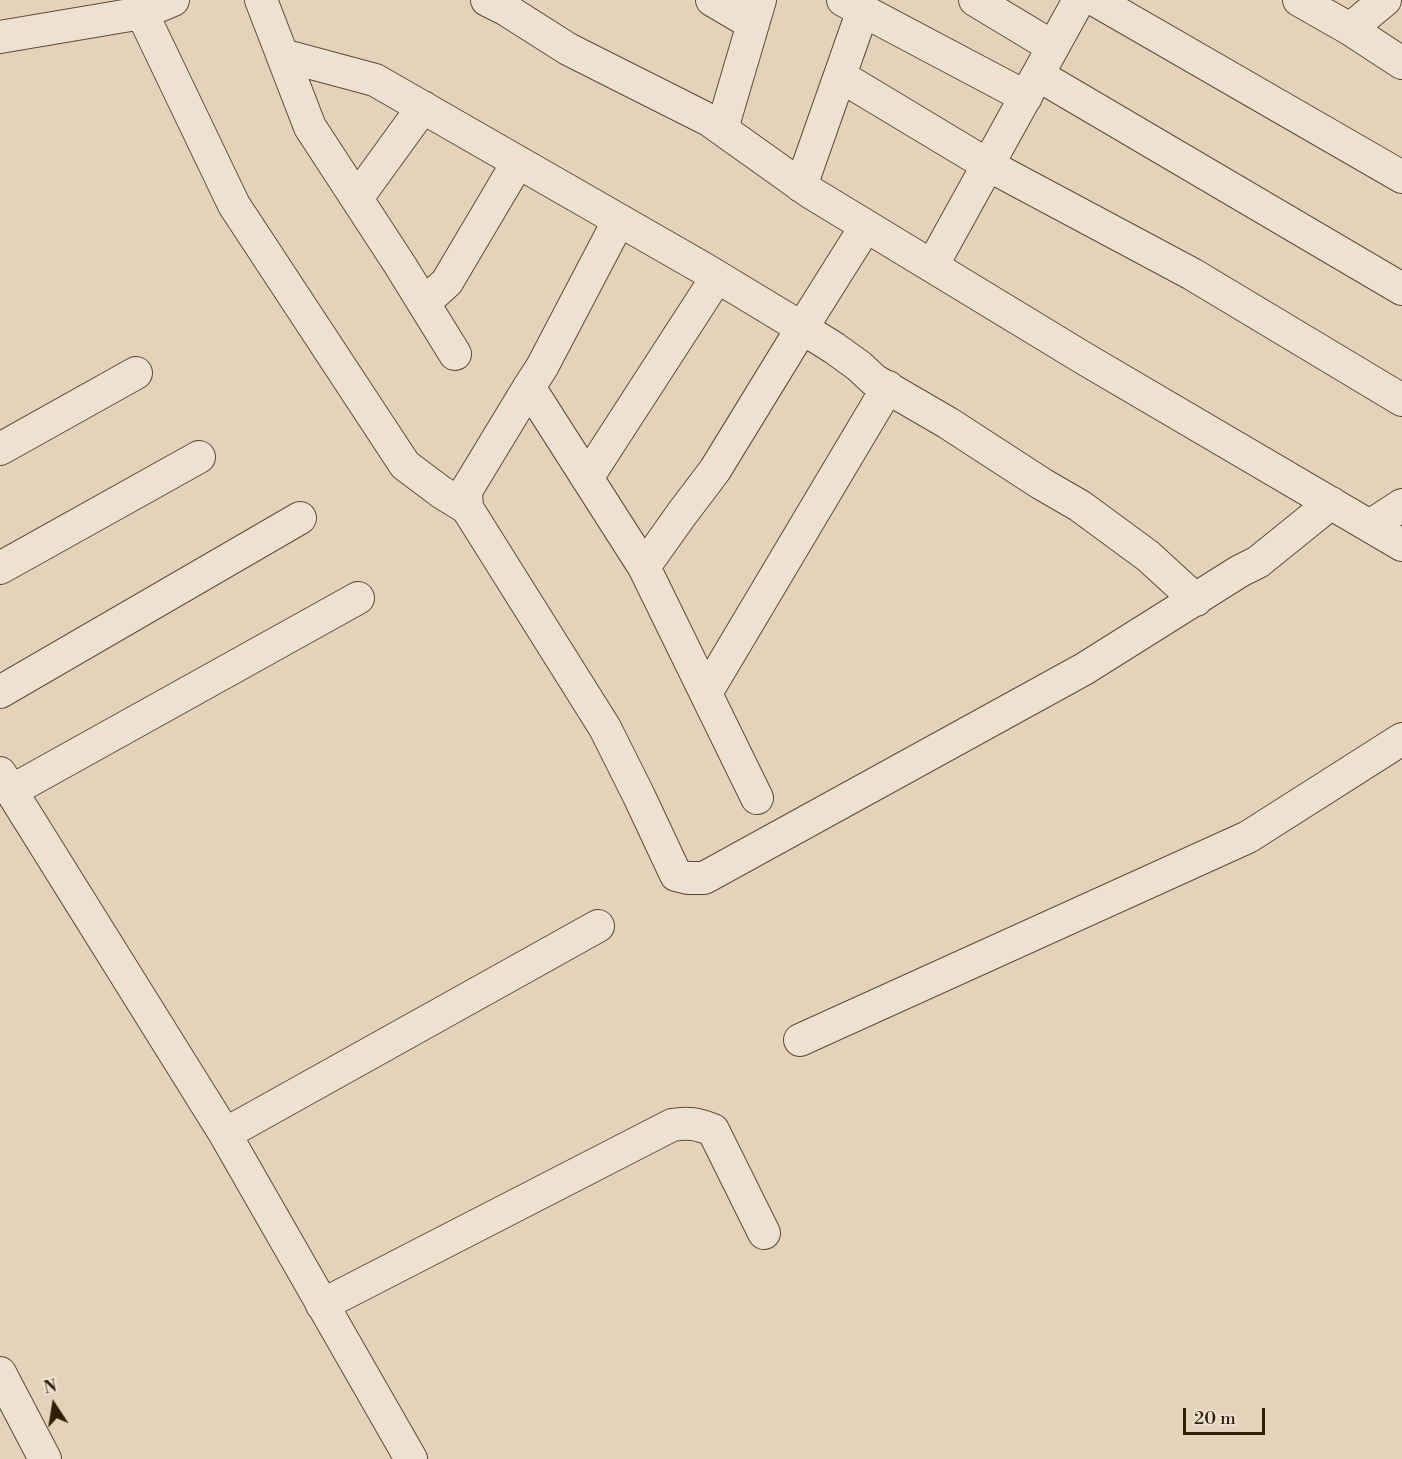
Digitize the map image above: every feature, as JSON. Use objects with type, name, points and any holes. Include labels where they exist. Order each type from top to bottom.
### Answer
[{"type":"street","points":[[0,37],[142,13],[172,0]]},
{"type":"street","points":[[261,0],[310,127],[455,354]]},
{"type":"street","points":[[487,0],[568,50],[709,120],[801,186],[866,226],[1096,365],[1402,545]]},
{"type":"street","points":[[712,0],[757,12],[722,129]]},
{"type":"street","points":[[975,0],[1053,47]]},
{"type":"street","points":[[932,266],[1079,0]]},
{"type":"street","points":[[1095,0],[1402,177]]},
{"type":"street","points":[[1299,0],[1350,28],[1402,63]]},
{"type":"street","points":[[1350,28],[1385,0]]},
{"type":"street","points":[[801,186],[840,76],[853,5],[1032,86],[1402,289]]},
{"type":"street","points":[[142,13],[234,205],[405,465],[467,508],[604,728],[676,875],[704,878],[1084,669],[1239,571],[1258,562],[1331,503]]},
{"type":"street","points":[[282,55],[375,80],[717,277],[834,348],[874,380],[948,423],[1080,506],[1148,556],[1196,600]]},
{"type":"street","points":[[840,76],[988,165],[1192,274],[1402,400]]},
{"type":"street","points":[[357,198],[423,107]]},
{"type":"street","points":[[424,303],[447,282],[518,162]]},
{"type":"street","points":[[467,508],[466,491],[542,367],[620,220]]},
{"type":"street","points":[[644,567],[715,470],[866,226]]},
{"type":"street","points":[[587,478],[717,277]]},
{"type":"street","points":[[0,449],[136,373]]},
{"type":"street","points":[[529,387],[644,567],[757,798]]},
{"type":"street","points":[[706,693],[888,387]]},
{"type":"street","points":[[0,568],[199,457]]},
{"type":"street","points":[[1370,526],[1402,505]]},
{"type":"street","points":[[0,692],[300,518]]},
{"type":"street","points":[[358,598],[6,782],[225,1134],[411,1459]]},
{"type":"street","points":[[800,1041],[1248,837],[1402,740]]},
{"type":"street","points":[[225,1134],[598,927]]},
{"type":"street","points":[[322,1305],[672,1125],[685,1122],[699,1124],[713,1130],[764,1233]]},
{"type":"street","points":[[0,1373],[45,1459]]}]
